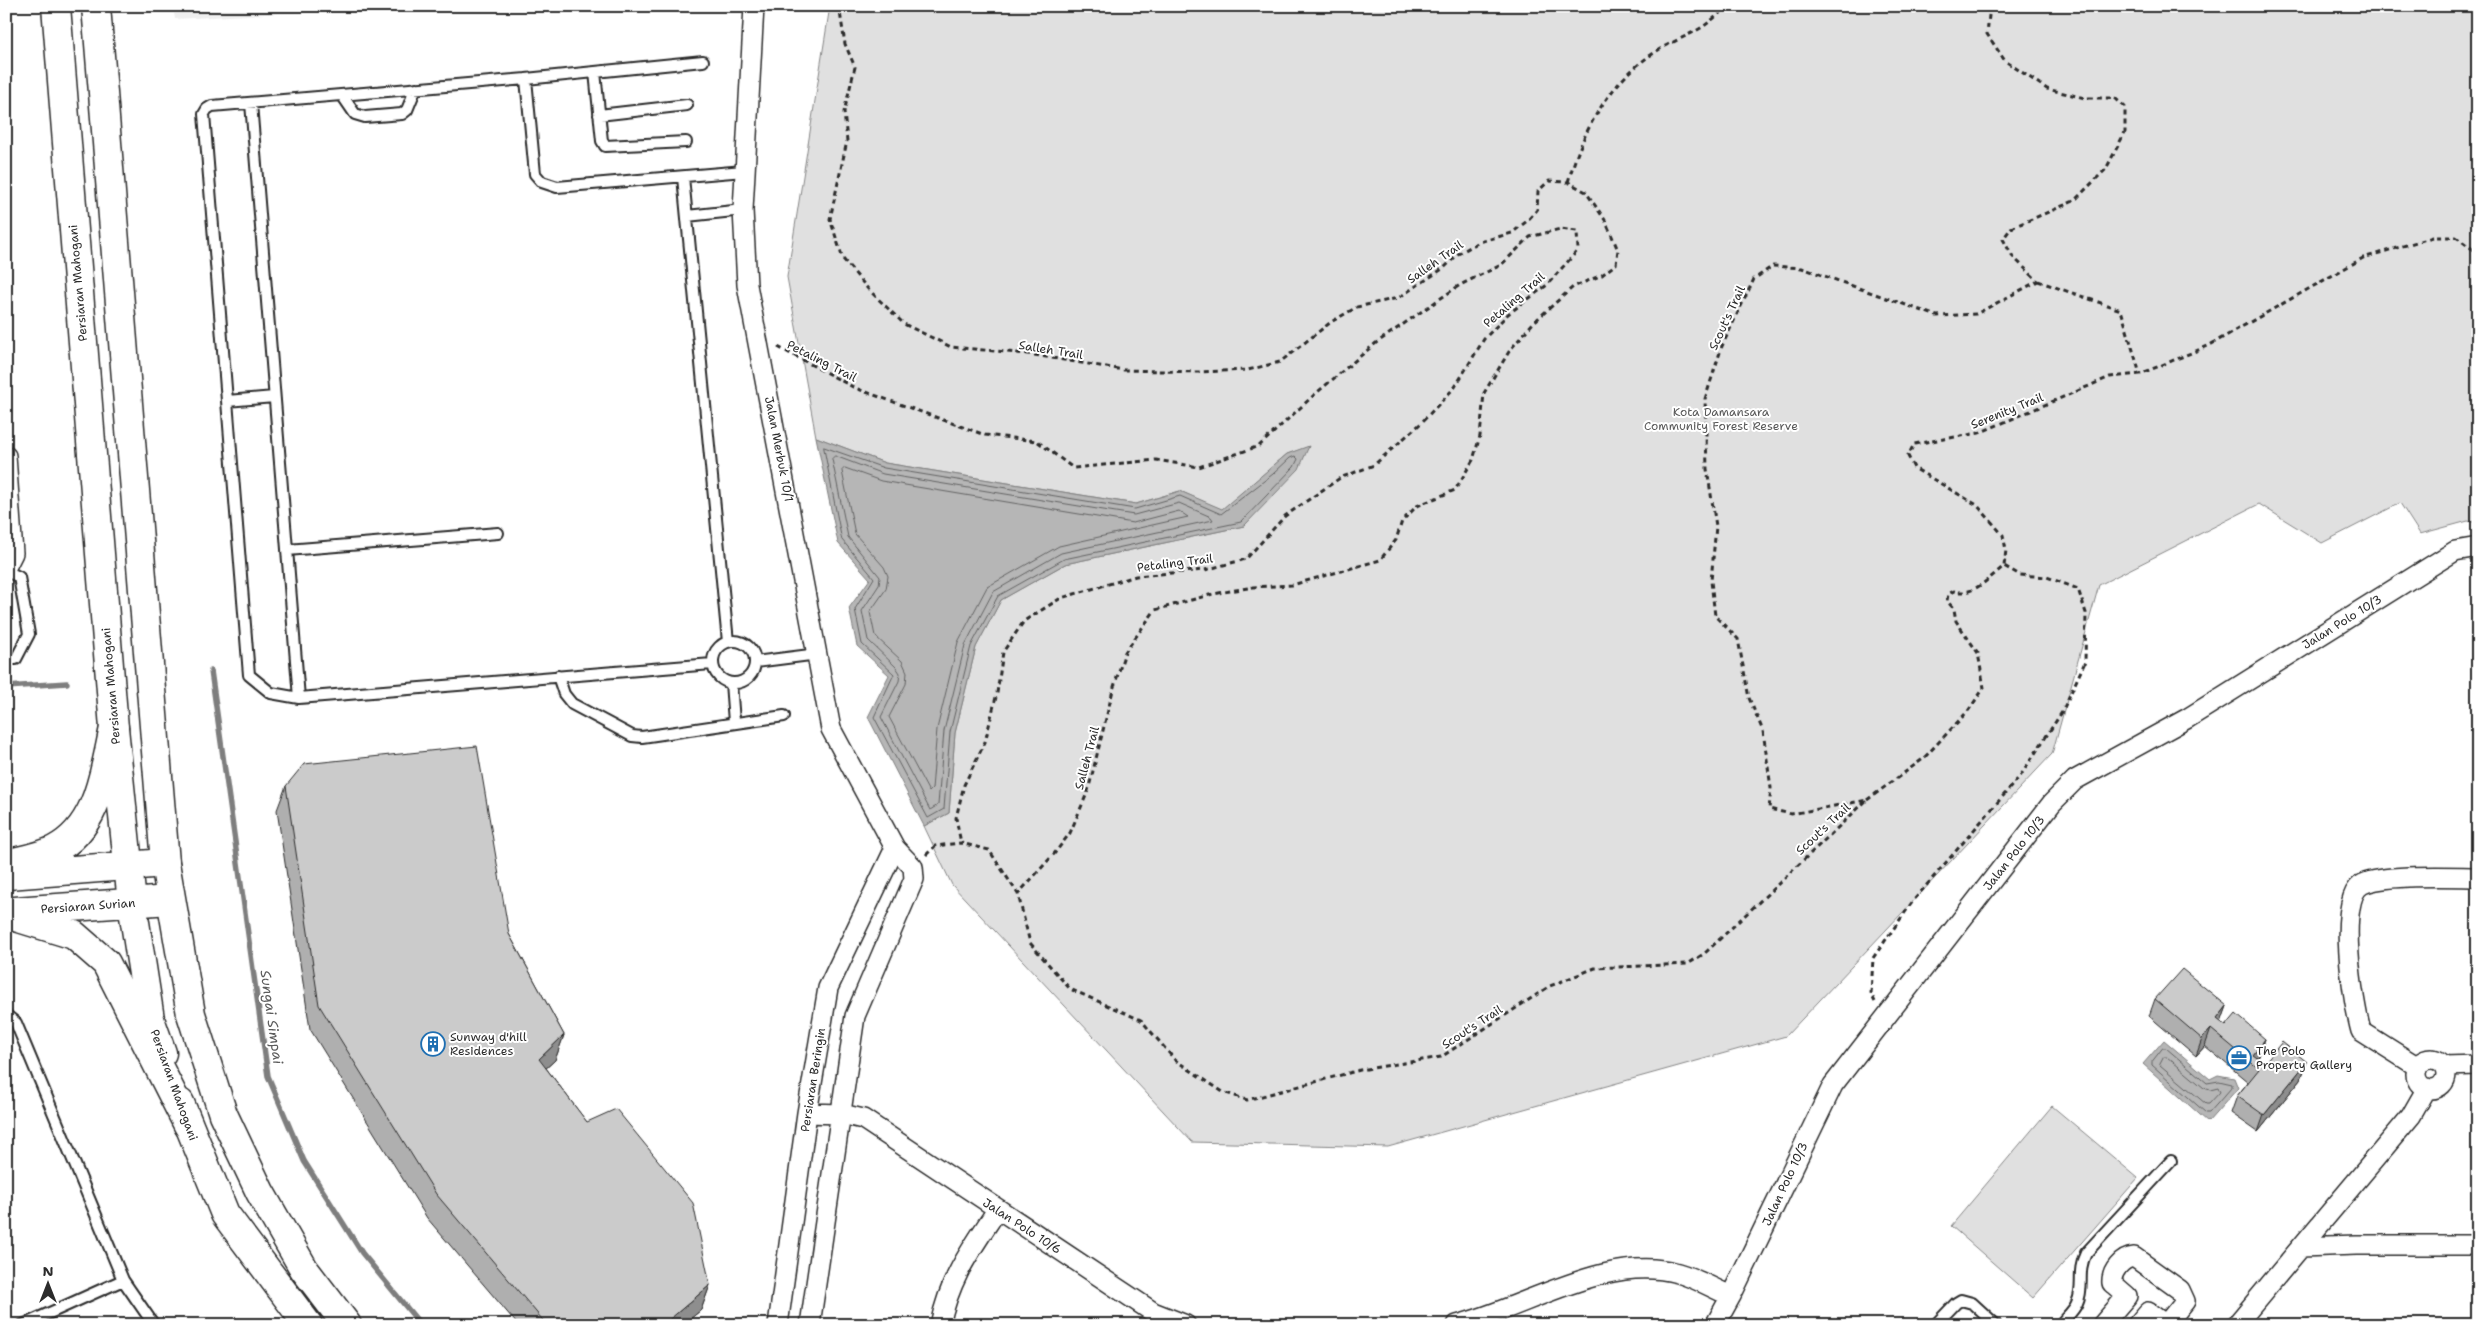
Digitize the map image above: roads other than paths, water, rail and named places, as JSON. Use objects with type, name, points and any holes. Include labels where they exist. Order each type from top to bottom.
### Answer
[{"type":"main road","name":"Persiaran Mahogani","points":[[56,6],[114,728],[132,903],[150,1019],[188,1125],[225,1214],[308,1325]]},
{"type":"main road","points":[[96,6],[165,863],[191,1014],[223,1114],[260,1192],[304,1269],[347,1325]]},
{"type":"main road","points":[[6,864],[54,850],[80,830],[98,796],[114,728]]},
{"type":"main road","points":[[6,875],[165,863]]},
{"type":"main road","name":"Persiaran Surian","points":[[6,912],[170,900]]},
{"type":"main road","points":[[6,912],[74,935],[106,963],[188,1125]]},
{"type":"street","name":"Jalan Merbuk 10/1","points":[[754,6],[743,210],[747,285],[831,729],[895,848],[913,868],[914,879],[856,1016],[842,1114]]},
{"type":"street","points":[[6,456],[13,553],[6,567]]},
{"type":"street","name":"Jalan Polo 10/3","points":[[1715,1325],[1731,1296],[1833,1085],[2052,803],[2075,780],[2188,718],[2455,551],[2478,547]]},
{"type":"street","name":"Persiaran Beringin","points":[[778,1325],[807,1113],[828,988],[895,848]]},
{"type":"street","points":[[2418,1066],[2362,1031],[2352,989],[2349,946],[2353,893],[2362,884],[2379,879],[2478,877]]},
{"type":"street","points":[[2431,1059],[2439,1061],[2444,1066],[2446,1074],[2444,1082],[2439,1087],[2427,1088],[2418,1082],[2416,1074],[2418,1066],[2423,1061],[2431,1059]]},
{"type":"street","points":[[2444,1066],[2478,1065]]},
{"type":"street","points":[[2236,1325],[2411,1116],[2427,1088]]},
{"type":"street","points":[[807,1113],[842,1114],[810,1325]]},
{"type":"street","name":"Jalan Polo 10/6","points":[[842,1114],[863,1119],[997,1210],[1153,1312],[1186,1325]]},
{"type":"street","points":[[940,1325],[946,1297],[960,1266],[997,1210]]},
{"type":"street","points":[[2301,1247],[2478,1245]]},
{"type":"street","points":[[2134,1257],[2184,1295],[2185,1301],[2168,1322],[2162,1322],[2143,1318],[2127,1296],[2116,1288],[2112,1277],[2123,1261],[2134,1257]]},
{"type":"street","points":[[1457,1325],[1485,1321],[1598,1275],[1636,1269],[1678,1273],[1731,1296]]},
{"type":"street","points":[[2102,1325],[2127,1296]]},
{"type":"lane","points":[[703,61],[526,79],[212,106],[204,114],[249,675],[271,692],[299,698],[712,664]]},
{"type":"lane","points":[[594,72],[602,141],[605,146],[686,142]]},
{"type":"lane","points":[[526,79],[535,174],[542,182],[556,187],[744,171]]},
{"type":"lane","points":[[342,95],[355,114],[364,117],[402,114],[407,110],[416,88]]},
{"type":"lane","points":[[250,103],[299,698]]},
{"type":"lane","points":[[599,115],[687,105]]},
{"type":"lane","points":[[683,176],[728,642]]},
{"type":"lane","points":[[687,216],[743,210]]},
{"type":"lane","points":[[227,401],[274,397]]},
{"type":"lane","points":[[287,550],[498,533]]},
{"type":"lane","points":[[6,572],[19,578],[29,634],[16,658],[6,659]]},
{"type":"lane","points":[[728,642],[740,642],[751,650],[755,662],[751,674],[745,680],[732,683],[718,677],[712,664],[716,650],[728,642]]},
{"type":"lane","points":[[755,662],[818,654]]},
{"type":"lane","points":[[558,676],[564,694],[572,704],[632,736],[642,737],[784,716]]},
{"type":"lane","points":[[732,683],[734,722]]},
{"type":"lane","points":[[6,1014],[16,1023],[123,1280],[154,1325]]},
{"type":"lane","points":[[2060,1325],[2077,1304],[2081,1290],[2080,1266],[2086,1253],[2171,1161]]},
{"type":"lane","points":[[23,1325],[123,1280]]},
{"type":"lane","points":[[1935,1325],[1961,1300],[1972,1303],[1996,1325]]},
{"type":"water","points":[[816,437],[885,463],[1136,504],[1180,491],[1222,509],[1287,454],[1309,446],[1299,469],[1244,526],[1065,564],[1001,600],[976,647],[955,733],[949,813],[924,826],[868,717],[889,675],[857,646],[849,608],[870,579],[838,543]]},
{"type":"water","points":[[2164,1040],[2210,1079],[2218,1075],[2234,1078],[2238,1088],[2208,1122],[2143,1064]]},
{"type":"waterway","name":"Sungai Simpai","points":[[211,671],[268,1076],[304,1161],[362,1253],[421,1325]]},
{"type":"waterway","name":"Sungai Simpai","points":[[6,687],[67,683]]},
{"type":"place","name":"Sunway d'hill Residences","points":[[433,1044]]},
{"type":"place","name":"The Polo Property Gallery","points":[[2239,1058]]},
{"type":"park label","name":"Kota Damansara Community Forest Reserve","points":[[1721,419]]}]
